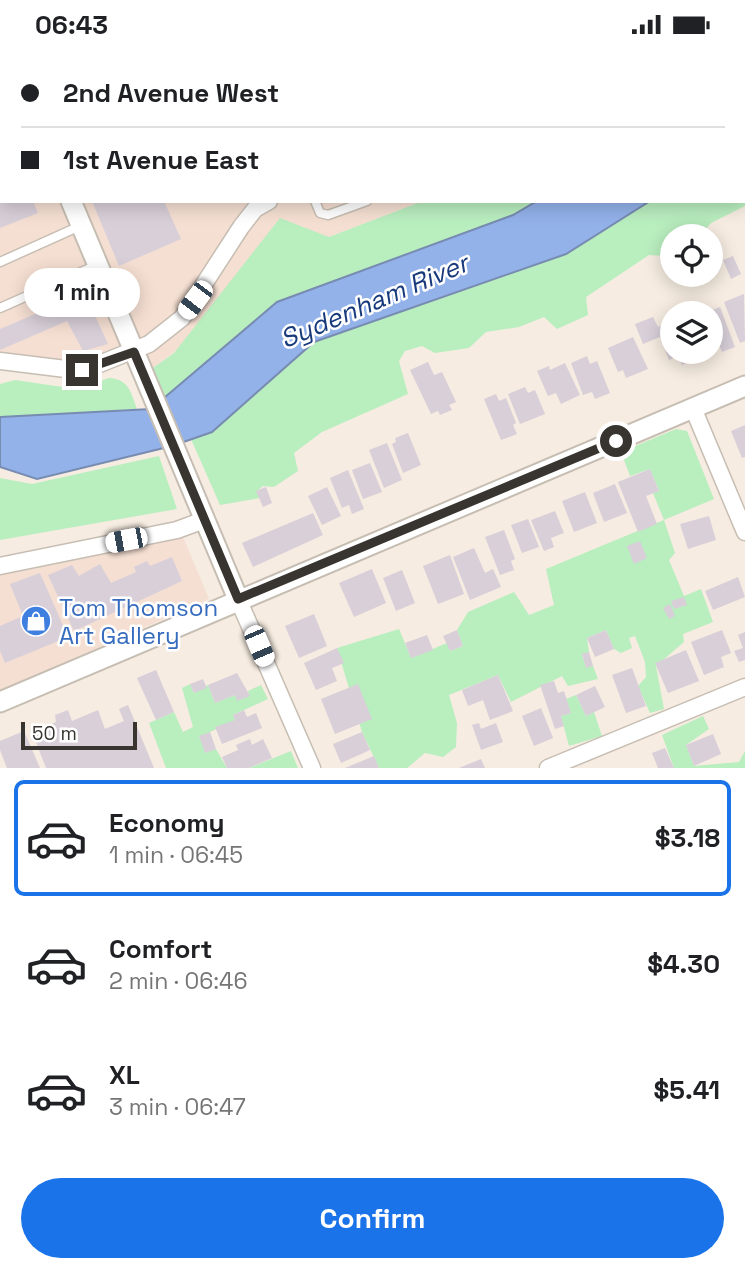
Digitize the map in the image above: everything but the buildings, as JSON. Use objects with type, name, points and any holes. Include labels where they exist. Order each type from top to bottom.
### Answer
[{"type":"street","points":[[72,203],[204,520],[312,768]]},
{"type":"street","points":[[0,361],[82,370],[134,352],[164,335],[182,317],[241,227],[255,209],[266,203]]},
{"type":"street","points":[[0,702],[745,386]]},
{"type":"street","points":[[693,408],[745,532]]},
{"type":"street","points":[[0,566],[177,530],[204,520]]},
{"type":"street","points":[[548,768],[745,687]]},
{"type":"lane","points":[[316,203],[320,213],[328,215],[361,203]]},
{"type":"lane","points":[[0,262],[81,225]]},
{"type":"lane","points":[[0,308],[97,265]]},
{"type":"shaded area","points":[[0,203],[62,203],[125,349],[82,364],[0,355]]},
{"type":"shaded area","points":[[81,203],[418,203],[329,237],[150,370]]},
{"type":"shaded area","points":[[183,537],[209,599],[0,691],[0,574]]},
{"type":"green space","points":[[418,203],[534,203],[514,215],[277,302],[165,397],[150,370],[174,353],[280,218],[329,237]]},
{"type":"green space","points":[[647,203],[745,203],[745,206],[710,224],[660,224],[660,256],[649,255],[586,297],[588,315],[557,329],[544,317],[519,327],[486,332],[469,348],[435,353],[422,346],[405,351],[399,361],[408,394],[322,432],[294,453],[298,471],[274,487],[263,486],[257,491],[260,498],[220,505],[191,439],[212,432],[314,342],[566,254]]},
{"type":"green space","points":[[109,378],[125,384],[137,409],[0,417],[0,384],[15,380],[76,389]]},
{"type":"green space","points":[[676,429],[687,431],[714,499],[664,520],[653,493],[659,491],[650,469],[630,476],[621,452]]},
{"type":"green space","points":[[159,456],[177,509],[0,540],[0,478],[32,484]]},
{"type":"green space","points":[[664,520],[675,553],[669,560],[684,596],[701,589],[713,622],[683,634],[684,642],[656,666],[664,709],[650,713],[638,686],[646,677],[645,662],[635,636],[629,638],[632,648],[621,653],[614,649],[606,630],[587,638],[589,652],[582,655],[586,667],[593,666],[598,679],[568,686],[562,676],[511,702],[498,675],[449,695],[457,723],[456,747],[443,757],[425,753],[407,768],[379,768],[362,732],[337,648],[399,629],[411,658],[447,643],[450,651],[463,646],[457,630],[468,612],[514,592],[529,615],[554,605],[546,569]]},
{"type":"green space","points":[[190,684],[194,693],[208,685],[215,703],[235,695],[249,695],[248,691],[261,685],[268,699],[233,715],[235,720],[210,732],[205,752],[216,749],[227,768],[166,768],[149,723],[174,712],[183,732],[193,727],[182,688]]},
{"type":"green space","points":[[576,695],[586,716],[594,712],[602,736],[569,746],[561,716],[571,713],[566,699]]},
{"type":"green space","points":[[703,716],[709,729],[686,745],[694,766],[739,762],[745,751],[745,768],[674,768],[662,735]]},
{"type":"green space","points":[[291,751],[298,768],[249,768]]},
{"type":"water","name":"Sydenham River","points":[[534,203],[647,203],[566,254],[314,342],[212,432],[172,446],[37,479],[0,467],[0,417],[151,409],[277,302],[513,215]]},
{"type":"place","name":"Tom Thomson Art Gallery","points":[[36,621]]},
{"type":"route","points":[[82,370],[134,352],[238,599],[616,441]]}]
